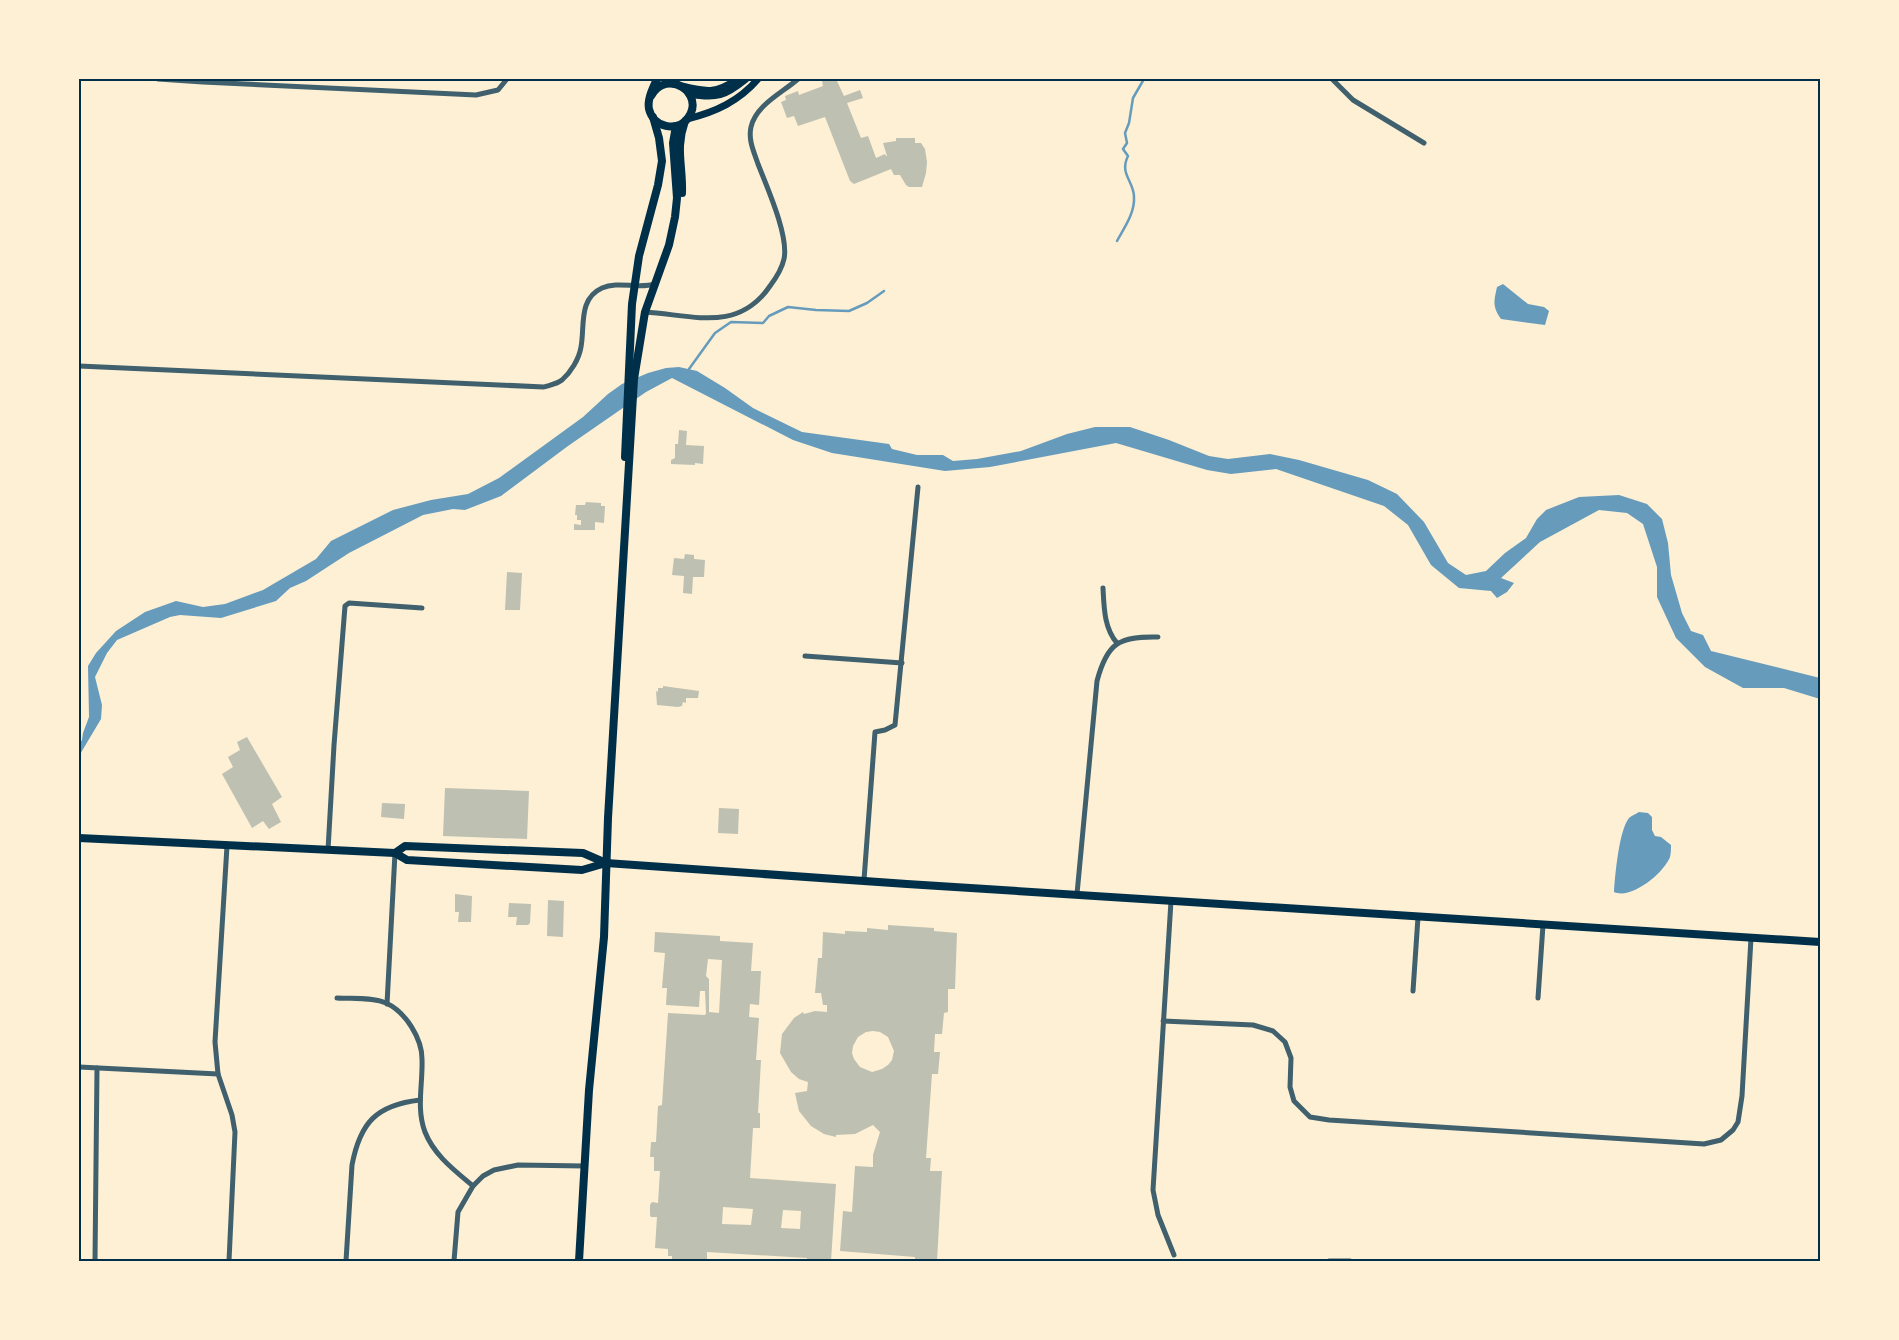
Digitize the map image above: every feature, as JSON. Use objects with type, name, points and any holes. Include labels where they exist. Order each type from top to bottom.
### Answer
[{"type":"main road","points":[[579,1261],[589,1090],[600,983],[627,499],[630,316],[642,242],[661,172],[661,151],[649,106],[651,96],[660,81],[680,83],[701,90],[716,91],[737,79]]},
{"type":"main road","points":[[690,94],[710,97],[722,96],[746,79]]},
{"type":"main road","points":[[653,117],[665,126],[676,126],[686,120],[707,114],[734,101],[758,79]]},
{"type":"main road","points":[[659,276],[669,258],[679,221],[682,178],[679,143],[692,108],[690,94],[680,83]]},
{"type":"main road","points":[[628,440],[634,379],[645,312],[669,245],[675,217],[677,178],[673,143],[676,126]]},
{"type":"main road","points":[[79,838],[395,854],[407,860],[582,870],[606,863]]},
{"type":"main road","points":[[395,854],[405,846],[583,853],[606,863],[1820,942]]},
{"type":"street","points":[[158,79],[476,95],[498,90],[507,79]]},
{"type":"street","points":[[645,312],[714,319],[734,315],[749,308],[763,296],[776,278],[784,259],[785,245],[750,140],[751,127],[756,115],[798,79]]},
{"type":"street","points":[[1332,79],[1353,100],[1424,144]]},
{"type":"street","points":[[79,366],[544,387],[560,381],[570,372],[577,360],[581,346],[584,310],[594,293],[603,287],[615,285],[645,287],[656,284]]},
{"type":"street","points":[[864,880],[875,732],[895,725],[918,488]]},
{"type":"street","points":[[1103,588],[1104,609],[1110,635],[1117,643]]},
{"type":"street","points":[[328,850],[345,606],[349,603],[422,608]]},
{"type":"street","points":[[1077,894],[1097,681],[1103,660],[1117,643],[1137,636],[1158,637]]},
{"type":"street","points":[[805,656],[902,663]]},
{"type":"street","points":[[227,846],[215,1042],[218,1074],[232,1115],[235,1132],[229,1261]]},
{"type":"street","points":[[387,1004],[395,854]]},
{"type":"street","points":[[1171,901],[1153,1190],[1158,1216],[1174,1255]]},
{"type":"street","points":[[1413,991],[1418,917]]},
{"type":"street","points":[[1538,998],[1543,925]]},
{"type":"street","points":[[1163,1021],[1253,1025],[1273,1030],[1285,1042],[1291,1058],[1290,1087],[1294,1101],[1310,1117],[1329,1120],[1704,1144],[1721,1140],[1733,1130],[1738,1122],[1742,1096],[1751,938]]},
{"type":"street","points":[[336,998],[371,1000],[387,1004],[396,1009],[408,1022],[418,1039],[422,1058],[421,1118],[432,1147],[447,1164],[472,1186]]},
{"type":"street","points":[[79,1067],[218,1074]]},
{"type":"street","points":[[95,1261],[97,1068]]},
{"type":"street","points":[[346,1261],[352,1165],[362,1130],[375,1116],[391,1106],[420,1100]]},
{"type":"street","points":[[454,1261],[458,1212],[472,1186],[483,1176],[494,1170],[518,1165],[585,1166]]},
{"type":"street","points":[[1329,1261],[1350,1261]]},
{"type":"water","points":[[1503,284],[1528,304],[1544,307],[1549,311],[1545,325],[1501,319],[1495,307],[1495,300],[1497,287]]},
{"type":"water","points":[[679,367],[697,371],[753,408],[802,432],[889,444],[892,449],[917,455],[943,455],[953,461],[977,459],[1021,451],[1067,434],[1095,427],[1130,427],[1209,456],[1228,459],[1270,454],[1299,460],[1368,480],[1397,494],[1424,522],[1448,563],[1466,575],[1486,571],[1505,553],[1526,538],[1537,519],[1546,510],[1579,497],[1619,495],[1647,504],[1662,519],[1668,543],[1671,575],[1682,613],[1691,631],[1703,635],[1711,651],[1820,678],[1820,699],[1784,688],[1743,688],[1705,667],[1676,638],[1657,597],[1657,567],[1643,524],[1627,513],[1599,510],[1540,542],[1501,578],[1514,583],[1507,592],[1497,598],[1491,591],[1459,588],[1431,565],[1408,525],[1384,506],[1276,469],[1231,474],[1207,470],[1116,443],[990,467],[945,471],[832,453],[793,440],[672,378],[646,392],[568,446],[501,496],[465,510],[453,509],[423,515],[349,553],[306,581],[290,588],[276,601],[221,618],[180,615],[170,617],[117,640],[107,653],[95,677],[102,705],[101,719],[79,756],[79,744],[89,717],[88,666],[96,653],[116,631],[145,612],[176,601],[203,607],[225,604],[263,590],[316,559],[331,541],[393,510],[431,500],[468,494],[499,478],[583,417],[622,384],[648,373]]},
{"type":"water","points":[[1639,812],[1648,813],[1652,817],[1652,830],[1655,836],[1661,837],[1671,845],[1670,857],[1654,877],[1638,889],[1621,893],[1614,892],[1618,854],[1623,832],[1629,818]]},
{"type":"building","points":[[836,79],[844,96],[860,90],[863,98],[847,103],[861,138],[868,136],[876,158],[885,154],[887,156],[883,143],[896,141],[896,138],[915,138],[915,143],[921,143],[925,149],[927,162],[922,187],[909,187],[900,175],[894,175],[891,169],[854,184],[850,181],[825,117],[798,126],[794,116],[787,118],[781,102],[786,100],[785,96],[798,91],[799,95],[823,86],[822,81]]},
{"type":"building","points":[[679,430],[687,431],[686,445],[704,446],[703,464],[671,464],[671,460],[675,458],[675,444],[678,444]]},
{"type":"building","points":[[586,502],[601,503],[601,506],[605,506],[604,523],[595,522],[595,530],[574,530],[574,524],[581,525],[581,520],[577,520],[577,515],[575,515],[576,505],[585,505]]},
{"type":"building","points":[[685,554],[694,555],[694,559],[705,560],[704,577],[693,577],[692,594],[683,593],[684,576],[672,575],[674,558],[684,559]]},
{"type":"building","points":[[507,572],[522,573],[520,610],[505,610]]},
{"type":"building","points":[[663,686],[699,691],[698,698],[686,698],[686,703],[683,702],[682,706],[678,707],[657,705],[656,691],[658,692],[658,688],[663,688]]},
{"type":"building","points":[[247,737],[282,797],[272,804],[281,822],[269,829],[263,821],[252,828],[222,774],[233,767],[228,757],[240,750],[237,742]]},
{"type":"building","points":[[445,788],[529,791],[527,839],[443,836]]},
{"type":"building","points":[[382,803],[405,804],[404,819],[381,817]]},
{"type":"building","points":[[719,808],[739,809],[738,834],[718,833]]},
{"type":"building","points":[[455,894],[472,896],[471,922],[458,922],[459,912],[455,912]]},
{"type":"building","points":[[548,900],[564,901],[563,937],[547,936]]},
{"type":"building","points":[[509,903],[531,904],[530,923],[528,925],[516,925],[517,917],[508,917]]},
{"type":"building","points":[[888,925],[934,928],[934,931],[957,933],[955,989],[948,989],[948,1012],[944,1013],[942,1034],[935,1034],[934,1052],[940,1052],[938,1074],[932,1074],[926,1158],[931,1158],[930,1171],[942,1171],[937,1261],[915,1261],[915,1257],[840,1251],[843,1211],[852,1212],[855,1166],[873,1167],[873,1155],[880,1132],[873,1125],[855,1134],[836,1135],[836,1137],[824,1134],[811,1126],[799,1111],[795,1093],[807,1091],[808,1082],[799,1079],[791,1072],[780,1053],[782,1034],[794,1018],[803,1012],[804,1014],[815,1011],[827,1012],[827,1005],[823,1005],[821,993],[815,993],[818,958],[822,958],[823,932],[845,934],[845,931],[867,932],[867,928],[888,930]],"holes":[[[866,1032],[880,1032],[888,1037],[894,1051],[892,1060],[888,1065],[872,1072],[860,1067],[854,1059],[852,1053],[853,1046],[858,1037]]]},
{"type":"building","points":[[655,932],[720,936],[720,941],[753,943],[751,971],[761,971],[759,1005],[750,1004],[749,1017],[759,1018],[756,1060],[761,1060],[758,1113],[760,1113],[760,1128],[753,1128],[750,1178],[836,1184],[831,1261],[807,1261],[807,1258],[707,1252],[707,1259],[702,1259],[702,1261],[672,1261],[672,1256],[668,1256],[668,1249],[655,1248],[657,1217],[651,1217],[650,1205],[652,1202],[658,1203],[660,1171],[654,1171],[654,1157],[650,1157],[651,1142],[656,1142],[658,1106],[662,1105],[668,1013],[705,1015],[706,1013],[705,991],[700,991],[699,1007],[666,1005],[667,988],[662,988],[665,953],[654,952]],"holes":[[[708,959],[722,960],[719,1013],[709,1012],[709,979],[706,976]],[[723,1207],[753,1209],[751,1225],[722,1224]],[[783,1210],[801,1211],[800,1229],[781,1228]]]},
{"type":"waterway","points":[[1117,241],[1133,209],[1133,191],[1125,168],[1128,156],[1123,149],[1127,143],[1125,133],[1129,123],[1133,98],[1144,79]]},
{"type":"waterway","points":[[689,369],[715,333],[731,322],[763,323],[769,316],[788,307],[849,311],[867,303],[884,291]]}]
